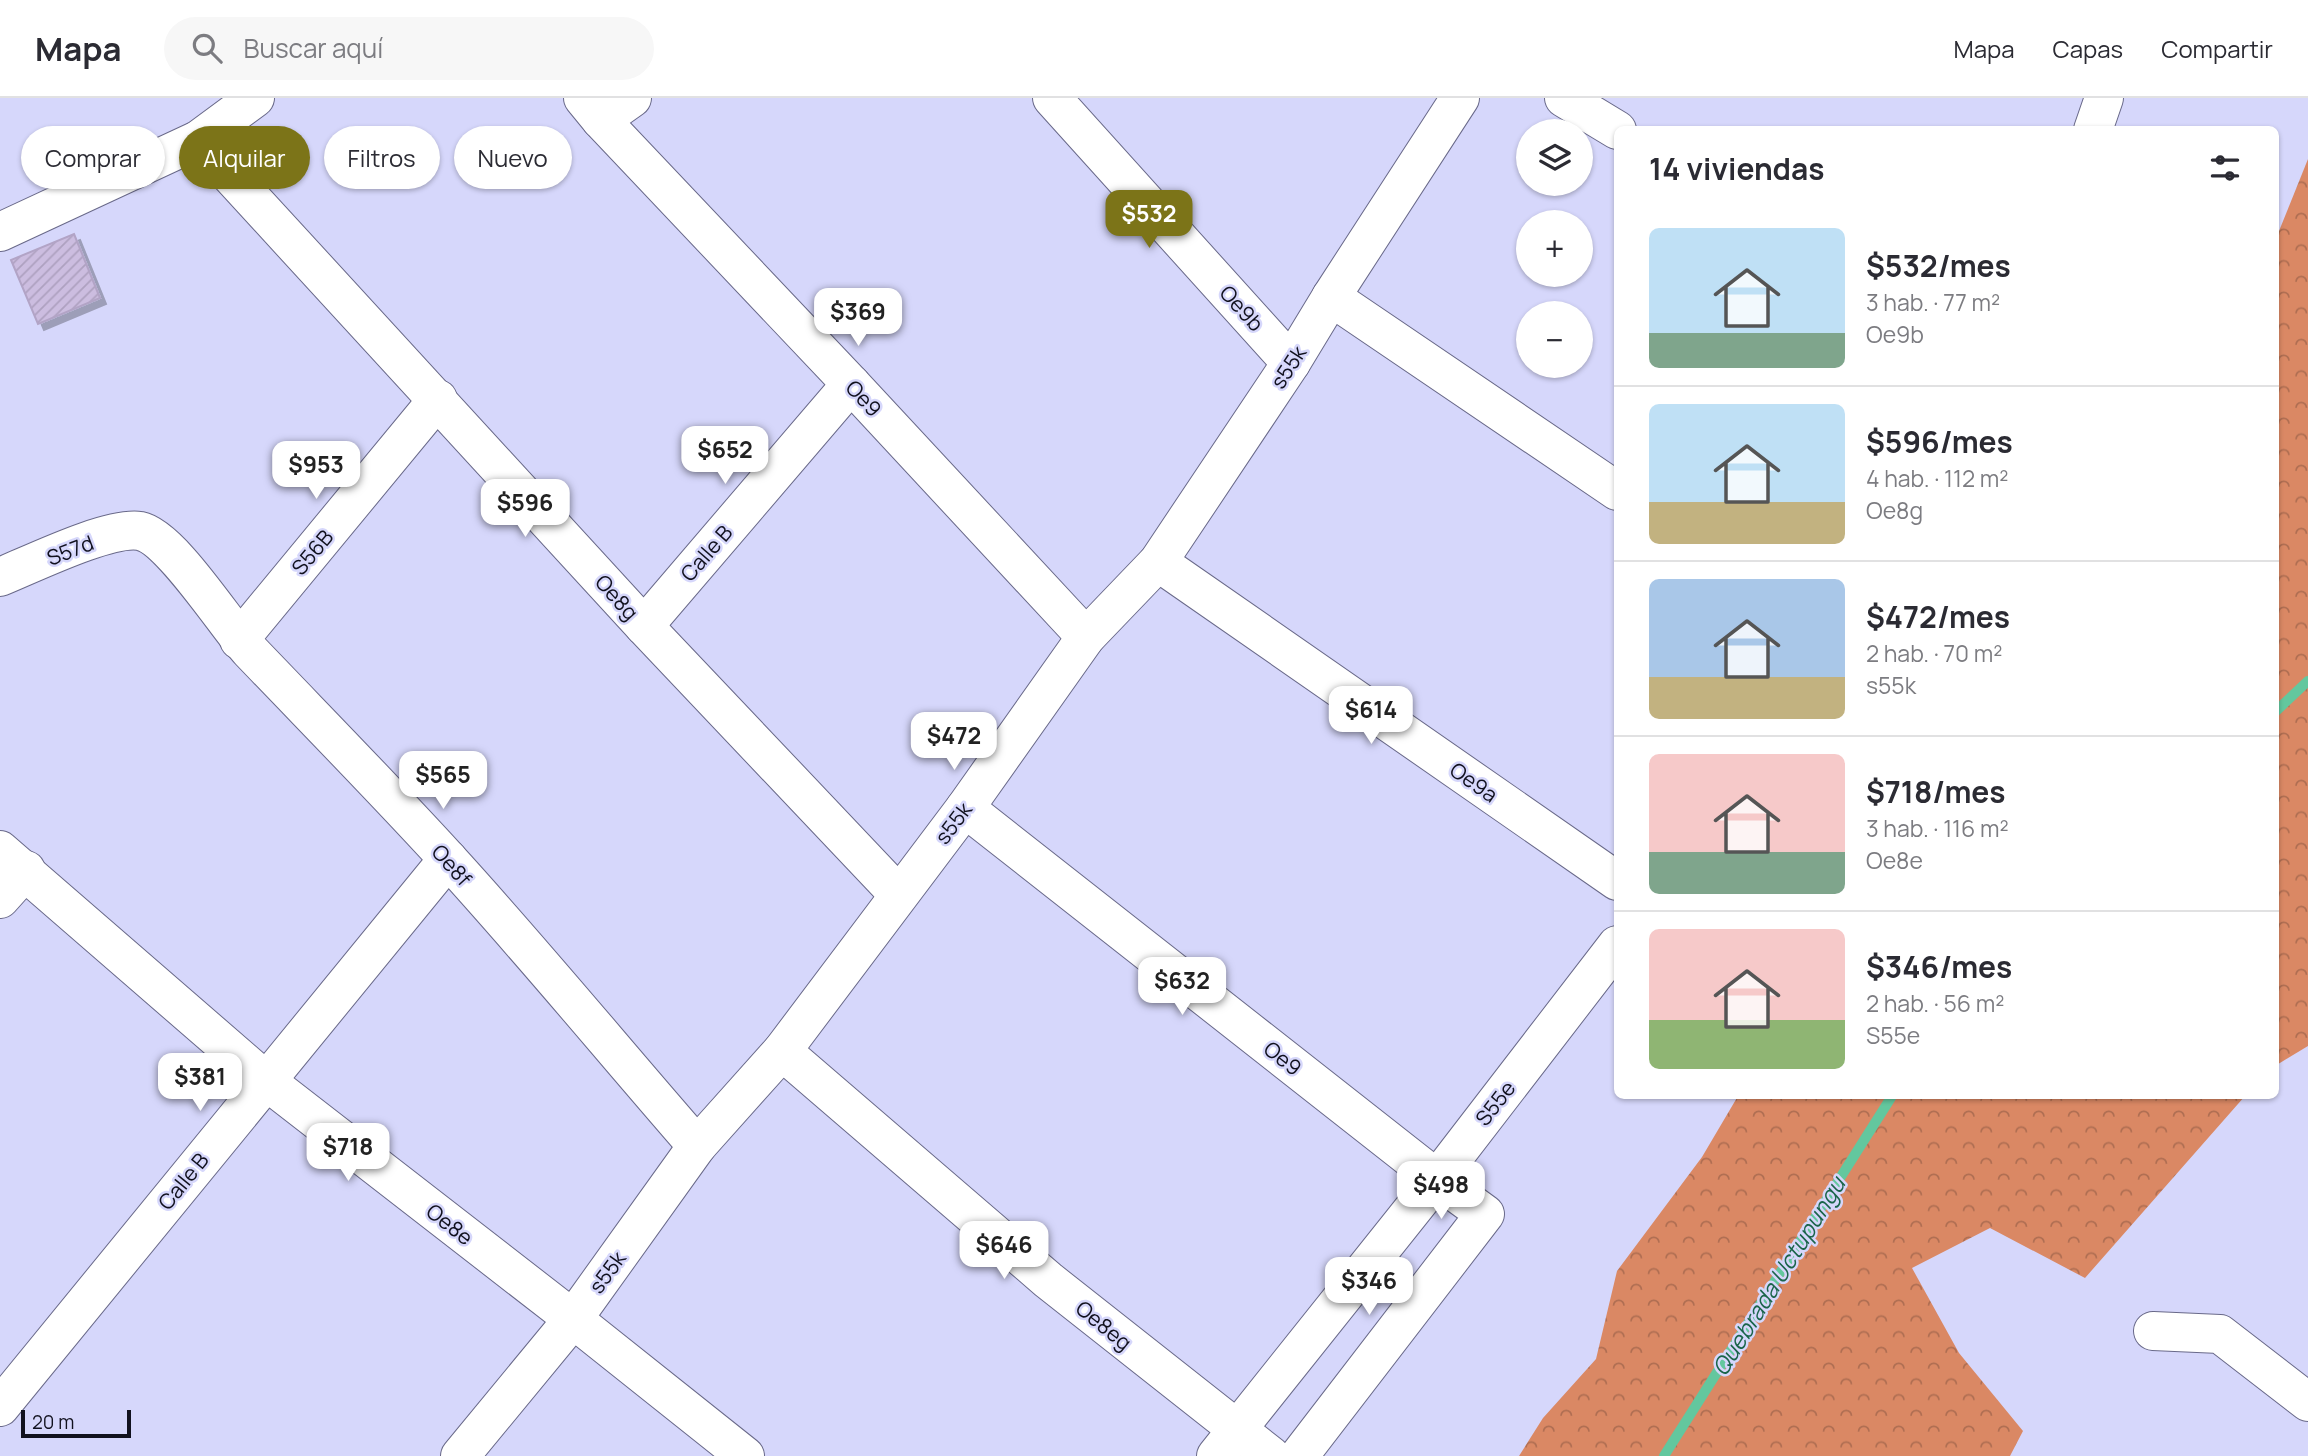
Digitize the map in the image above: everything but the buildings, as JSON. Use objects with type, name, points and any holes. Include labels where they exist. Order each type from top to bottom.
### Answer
[{"type":"street","points":[[218,126],[255,98]]},
{"type":"street","points":[[592,109],[632,98]]},
{"type":"street","name":"Oe9b","points":[[1052,98],[1291,363]]},
{"type":"street","name":"s55k","points":[[460,1456],[573,1319],[697,1146],[782,1051],[965,808],[1086,637],[1158,562],[1291,363],[1331,296],[1460,98]]},
{"type":"street","points":[[1564,98],[1614,128]]},
{"type":"street","points":[[2094,126],[2104,98]]},
{"type":"street","name":"Oe9","points":[[592,109],[1086,637]]},
{"type":"street","points":[[0,232],[179,150]]},
{"type":"street","name":"Oe8g","points":[[243,189],[438,399],[643,626],[898,894]]},
{"type":"street","points":[[1331,296],[1614,489]]},
{"type":"street","name":"Calle B","points":[[643,626],[851,384]]},
{"type":"street","name":"S56B","points":[[239,639],[438,399]]},
{"type":"street","name":"S57d","points":[[0,577],[99,538],[123,531],[142,531]]},
{"type":"street","name":"Oe8f","points":[[142,531],[158,540],[175,557],[239,639],[448,859],[697,1146]]},
{"type":"street","name":"Oe9a","points":[[1158,562],[1614,879]]},
{"type":"street","name":"Oe9","points":[[965,808],[1485,1214],[1299,1456]]},
{"type":"street","name":"Calle B","points":[[0,1407],[448,859]]},
{"type":"street","points":[[0,899],[13,860]]},
{"type":"street","name":"Oe8e","points":[[13,860],[265,1080],[745,1456]]},
{"type":"street","name":"S55e","points":[[1226,1443],[1437,1179],[1614,949]]},
{"type":"street","name":"Oe8eg","points":[[782,1051],[1048,1280],[1226,1443],[1271,1456]]},
{"type":"street","points":[[2153,1331],[2220,1334],[2308,1402]]},
{"type":"green space","points":[[2308,159],[2308,1046],[2279,1064],[2279,231]]},
{"type":"green space","points":[[1736,1099],[2242,1099],[2085,1278],[1990,1228],[1912,1268],[1959,1353],[2023,1431],[2010,1456],[1519,1456],[1543,1418],[1596,1359],[1617,1271],[1702,1157]]},
{"type":"waterway","name":"Quebrada Uctupungu","points":[[2279,708],[2308,681]]},
{"type":"waterway","name":"Quebrada Uctupungu","points":[[1664,1456],[1890,1099]]}]
